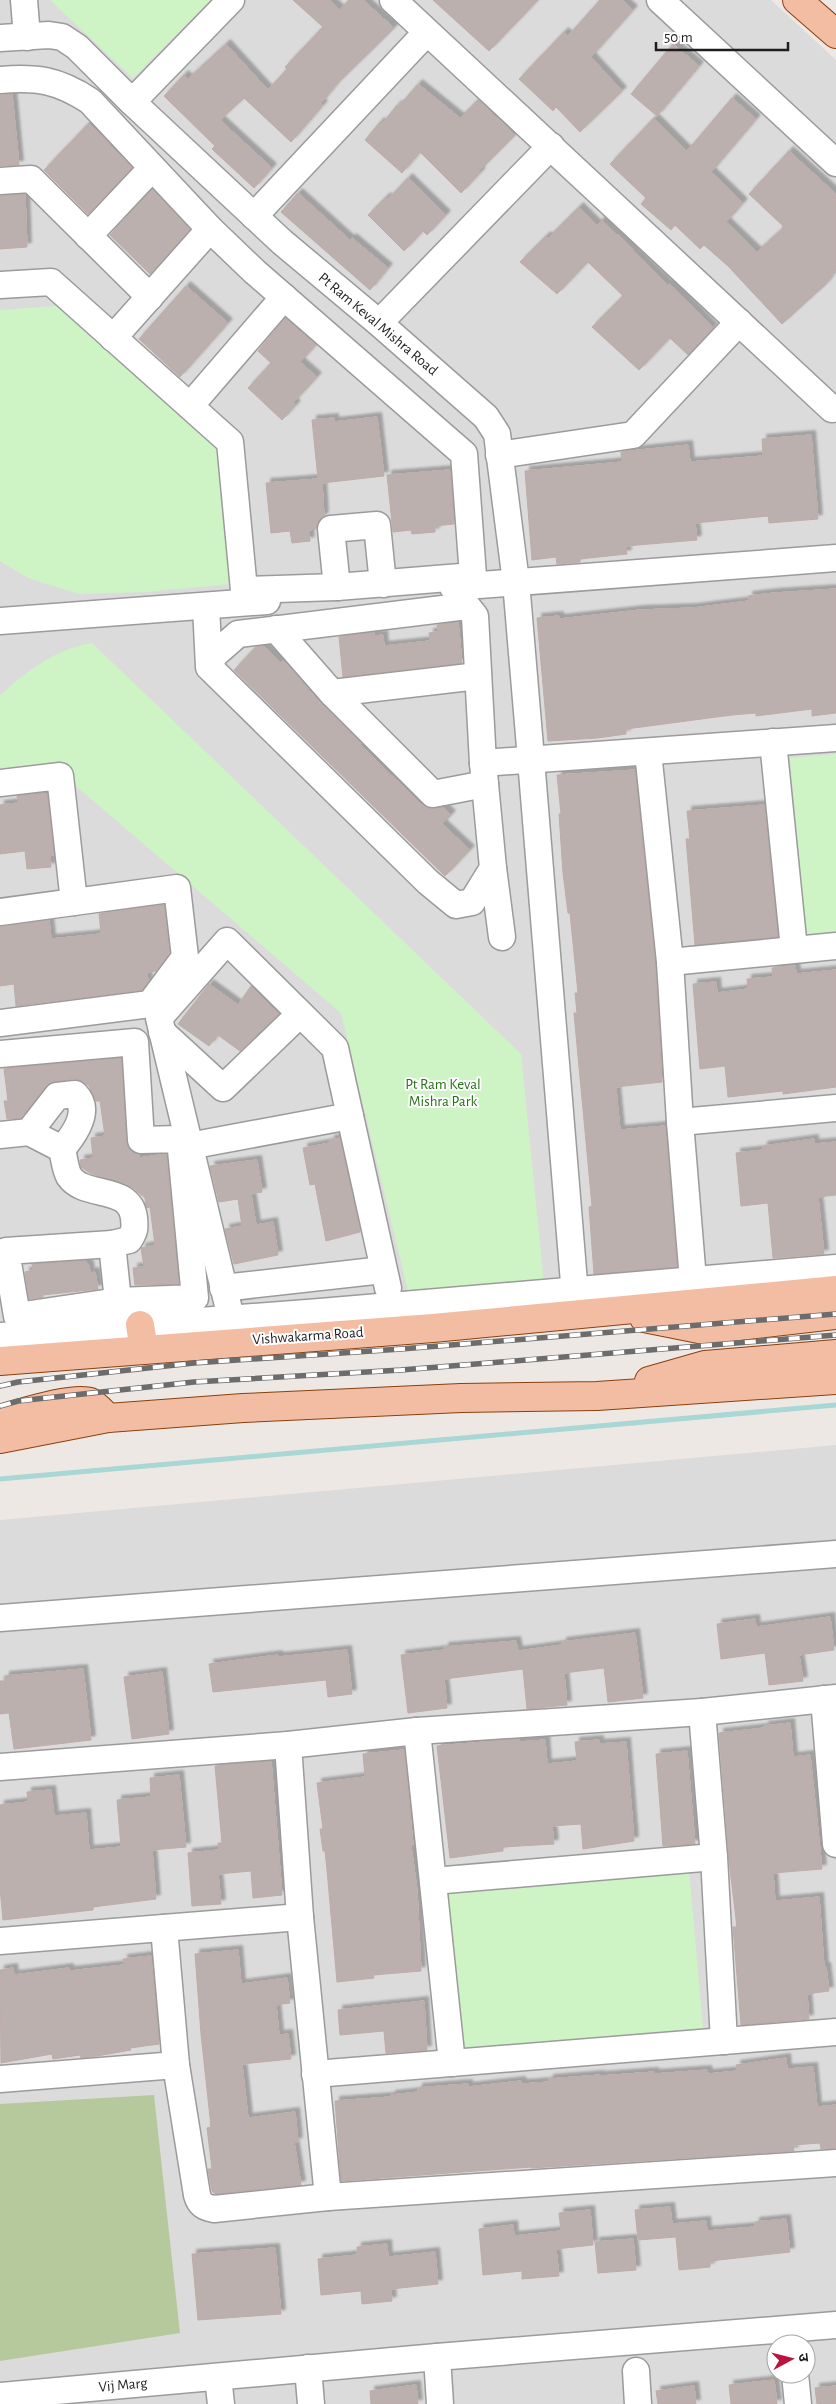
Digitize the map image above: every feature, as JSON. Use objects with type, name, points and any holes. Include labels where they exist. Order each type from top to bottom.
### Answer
[{"type":"main road","points":[[797,0],[836,34]]},
{"type":"main road","points":[[615,1312],[836,1290]]},
{"type":"main road","name":"Vishwakarma Road","points":[[0,1361],[134,1334],[249,1340],[576,1302],[615,1312]]},
{"type":"main road","points":[[615,1312],[704,1330],[836,1315]]},
{"type":"main road","points":[[597,1396],[705,1365],[836,1354]]},
{"type":"main road","points":[[0,1439],[108,1418],[243,1408],[451,1398],[597,1396],[836,1380]]},
{"type":"main road","points":[[0,1419],[53,1405],[79,1401],[90,1402],[108,1418]]},
{"type":"street","points":[[24,0],[27,37]]},
{"type":"street","points":[[132,102],[231,0]]},
{"type":"street","points":[[393,0],[739,322],[835,414]]},
{"type":"street","points":[[660,0],[836,163]]},
{"type":"street","points":[[254,216],[427,32]]},
{"type":"street","name":"Pt Ram Keval Mishra Road","points":[[0,38],[62,37],[77,47],[132,102],[282,242],[379,323],[486,417],[497,434],[516,582],[576,1302]]},
{"type":"street","points":[[0,80],[22,78],[44,80],[69,87],[90,102],[210,229],[255,272],[464,454],[472,576],[206,606],[0,622]]},
{"type":"street","points":[[379,323],[550,146]]},
{"type":"street","points":[[88,236],[152,168]]},
{"type":"street","points":[[0,181],[31,179],[150,297]]},
{"type":"street","points":[[113,338],[210,229]]},
{"type":"street","points":[[255,272],[282,242]]},
{"type":"street","points":[[0,285],[51,282],[230,442],[244,590],[516,582],[836,558]]},
{"type":"street","points":[[190,406],[284,297]]},
{"type":"street","points":[[499,455],[633,435],[739,322]]},
{"type":"street","points":[[206,606],[209,667],[428,882],[456,905],[472,902],[493,868]]},
{"type":"street","points":[[209,667],[214,655],[238,634],[467,606],[476,616],[484,773],[502,937]]},
{"type":"street","points":[[276,629],[332,694],[433,794],[484,773],[532,765],[648,752],[836,738]]},
{"type":"street","points":[[332,694],[478,676]]},
{"type":"street","points":[[773,742],[794,949]]},
{"type":"street","points":[[648,752],[670,962],[680,1122],[693,1280]]},
{"type":"street","points":[[0,783],[60,776],[74,902]]},
{"type":"street","points":[[0,912],[177,888],[185,957],[150,1004],[0,1023]]},
{"type":"street","points":[[223,1288],[385,1279],[335,1048],[227,941],[159,1018],[223,1288],[231,1318]]},
{"type":"street","points":[[670,962],[836,946]]},
{"type":"street","points":[[162,1032],[223,1088],[300,1014]]},
{"type":"street","points":[[0,1054],[135,1042],[141,1140],[180,1139],[195,1298],[118,1301],[17,1316],[6,1250],[112,1244],[129,1240],[135,1230],[133,1210],[122,1198],[83,1187],[70,1176],[62,1149],[29,1132],[0,1135]]},
{"type":"street","points":[[29,1132],[57,1096],[75,1094],[81,1103],[82,1116],[74,1134],[62,1149]]},
{"type":"street","points":[[680,1122],[836,1108]]},
{"type":"street","points":[[190,1146],[350,1116]]},
{"type":"street","points":[[112,1244],[118,1301],[134,1334]]},
{"type":"street","points":[[0,1336],[134,1334],[231,1318],[576,1302],[693,1280],[836,1268]]},
{"type":"street","points":[[0,1618],[836,1554]]},
{"type":"street","points":[[0,1767],[288,1745],[417,1731],[702,1712],[830,1699],[836,1844]]},
{"type":"street","points":[[702,1712],[714,1856],[724,2041]]},
{"type":"street","points":[[417,1731],[452,2063]]},
{"type":"street","points":[[288,1745],[300,1917],[328,2197]]},
{"type":"street","points":[[433,1881],[714,1856]]},
{"type":"street","points":[[0,1941],[300,1917]]},
{"type":"street","points":[[164,1928],[176,2065],[197,2195],[204,2208],[214,2209],[328,2197],[836,2163]]},
{"type":"street","points":[[315,2074],[836,2032]]},
{"type":"street","points":[[0,2079],[176,2065]]},
{"type":"street","name":"Vij Marg","points":[[801,2334],[836,2325]]},
{"type":"street","name":"Vij Marg","points":[[0,2396],[437,2357],[766,2338]]},
{"type":"street","points":[[437,2357],[440,2404]]},
{"type":"street","points":[[308,2368],[311,2404]]},
{"type":"street","points":[[636,2371],[638,2404]]},
{"type":"street","points":[[218,2377],[221,2404]]},
{"type":"street","points":[[797,2384],[798,2404]]},
{"type":"shaded area","points":[[0,0],[771,0],[836,60],[836,1286],[0,1334]]},
{"type":"shaded area","points":[[836,1445],[836,2404],[0,2404],[0,1520]]},
{"type":"green space","points":[[50,0],[211,0],[133,78]]},
{"type":"green space","points":[[58,306],[218,445],[230,584],[146,592],[79,594],[28,578],[0,561],[0,310]]},
{"type":"green space","name":"Pt Ram Keval Mishra Park","points":[[92,643],[521,1054],[544,1284],[409,1295],[341,1013],[55,768],[0,773],[0,696],[42,662],[66,650]]},
{"type":"green space","points":[[836,754],[836,933],[806,936],[790,758]]},
{"type":"green space","points":[[689,1870],[703,2029],[461,2050],[447,1891]]},
{"type":"green space","points":[[154,2095],[180,2333],[0,2361],[0,2104]]},
{"type":"building","points":[[293,0],[329,0],[340,10],[349,0],[363,0],[394,28],[336,85],[321,103],[323,105],[291,142],[244,98],[220,120],[272,168],[254,188],[212,149],[215,146],[164,96],[184,75],[188,79],[226,44],[268,90],[287,69],[285,67],[323,27]]},
{"type":"building","points":[[433,0],[538,0],[489,51]]},
{"type":"building","points":[[600,0],[622,0],[633,10],[591,57],[622,91],[580,132],[556,107],[553,111],[519,79],[564,32],[568,36]]},
{"type":"building","points":[[673,44],[699,66],[657,116],[631,94]]},
{"type":"building","points":[[418,84],[460,118],[478,100],[515,135],[479,171],[481,172],[461,193],[420,152],[402,173],[365,140]]},
{"type":"building","points":[[12,94],[19,165],[0,166],[0,95]]},
{"type":"building","points":[[732,98],[756,119],[711,172],[743,203],[726,222],[757,252],[783,226],[749,194],[789,151],[836,194],[836,270],[825,285],[782,324],[728,266],[704,245],[700,249],[675,225],[671,230],[641,204],[646,198],[610,164],[654,118],[687,151]]},
{"type":"building","points":[[89,123],[132,168],[88,214],[44,170]]},
{"type":"building","points":[[408,178],[446,215],[427,235],[423,231],[404,251],[368,215],[386,197],[388,199]]},
{"type":"building","points":[[152,189],[190,229],[150,274],[110,235]]},
{"type":"building","points":[[298,193],[350,240],[352,238],[388,268],[370,290],[281,212]]},
{"type":"building","points":[[25,194],[27,247],[0,249],[0,196]]},
{"type":"building","points":[[579,207],[597,225],[602,220],[617,236],[618,234],[633,251],[668,285],[670,284],[713,328],[688,355],[670,338],[639,370],[592,327],[623,296],[588,262],[557,294],[520,262],[546,236],[548,238]]},
{"type":"building","points":[[186,286],[228,323],[180,377],[139,339]]},
{"type":"building","points":[[285,318],[316,345],[300,362],[317,377],[293,403],[296,405],[282,420],[248,388],[271,363],[258,351]]},
{"type":"building","points":[[377,417],[384,476],[322,483],[324,516],[318,522],[316,529],[309,530],[310,541],[292,543],[290,531],[271,533],[266,483],[318,479],[312,420],[334,418],[334,422]]},
{"type":"building","points":[[811,435],[818,519],[769,523],[768,516],[695,523],[697,540],[626,546],[627,554],[580,559],[580,562],[557,564],[556,557],[532,560],[525,471],[622,462],[621,452],[688,445],[690,462],[763,456],[762,439]]},
{"type":"building","points":[[450,470],[454,524],[435,526],[435,532],[412,534],[411,530],[393,532],[387,475]]},
{"type":"building","points":[[836,589],[836,713],[812,716],[812,709],[756,716],[756,713],[732,715],[626,729],[626,734],[598,738],[548,741],[537,618],[559,616],[559,619],[640,610],[693,608],[749,601],[748,596]]},
{"type":"building","points":[[458,622],[462,663],[343,677],[339,637],[374,632],[374,636],[383,635],[384,646],[430,641],[429,633],[438,632],[437,625]]},
{"type":"building","points":[[263,646],[281,663],[283,660],[321,704],[361,743],[360,745],[422,805],[429,808],[443,807],[451,815],[442,824],[470,850],[445,876],[234,670],[256,647]]},
{"type":"building","points":[[635,770],[655,964],[662,1082],[616,1087],[617,1100],[620,1130],[665,1126],[677,1267],[594,1274],[589,1207],[592,1206],[574,1013],[577,1013],[575,993],[578,993],[570,913],[568,913],[563,873],[559,814],[561,814],[557,775]]},
{"type":"building","points":[[47,794],[54,855],[50,855],[51,867],[27,869],[25,851],[0,854],[0,805],[18,803],[17,796]]},
{"type":"building","points":[[764,805],[778,937],[695,945],[686,839],[690,839],[687,811]]},
{"type":"building","points":[[164,905],[169,953],[156,971],[147,972],[148,982],[142,990],[16,1006],[14,984],[0,986],[0,927],[49,920],[51,939],[101,934],[99,914]]},
{"type":"building","points":[[795,965],[796,974],[836,970],[836,1087],[783,1094],[783,1091],[728,1097],[725,1066],[700,1069],[693,984],[716,982],[717,993],[748,989],[747,979],[773,977],[772,968]]},
{"type":"building","points":[[209,984],[238,1005],[251,986],[279,1014],[240,1051],[218,1035],[209,1046],[178,1024]]},
{"type":"building","points":[[121,1058],[128,1148],[139,1154],[139,1158],[166,1154],[179,1284],[135,1285],[133,1268],[144,1267],[141,1248],[155,1245],[150,1207],[146,1208],[145,1198],[132,1187],[90,1173],[81,1167],[80,1160],[93,1158],[91,1138],[105,1136],[100,1101],[96,1101],[89,1086],[82,1081],[74,1079],[50,1083],[21,1118],[7,1119],[4,1101],[8,1101],[4,1069]]},
{"type":"building","points":[[340,1138],[360,1232],[326,1241],[315,1184],[310,1185],[303,1148],[330,1143],[330,1140]]},
{"type":"building","points":[[814,1139],[814,1144],[836,1142],[836,1195],[818,1197],[824,1254],[773,1258],[768,1203],[741,1206],[736,1153],[763,1150],[763,1146]]},
{"type":"building","points":[[257,1160],[262,1192],[251,1194],[256,1225],[273,1222],[278,1255],[234,1264],[225,1229],[242,1226],[238,1199],[219,1202],[210,1166]]},
{"type":"building","points":[[86,1261],[87,1265],[89,1265],[90,1273],[95,1272],[98,1289],[43,1295],[43,1297],[29,1299],[25,1272],[33,1270],[32,1264]]},
{"type":"building","points":[[830,1617],[834,1650],[799,1655],[803,1681],[769,1685],[765,1653],[721,1659],[717,1624],[755,1619],[756,1627]]},
{"type":"building","points":[[635,1633],[643,1698],[608,1702],[604,1668],[564,1673],[567,1705],[527,1709],[523,1669],[444,1679],[447,1708],[408,1713],[401,1655],[445,1650],[444,1647],[516,1641],[518,1651],[562,1645],[562,1642]]},
{"type":"building","points":[[347,1650],[352,1694],[328,1697],[326,1680],[213,1692],[209,1664],[278,1655],[278,1657]]},
{"type":"building","points":[[83,1669],[91,1740],[14,1749],[9,1713],[0,1714],[0,1681],[5,1681],[5,1676]]},
{"type":"building","points":[[162,1672],[169,1734],[132,1739],[124,1677]]},
{"type":"building","points":[[790,1723],[793,1757],[810,1755],[822,1869],[773,1873],[775,1901],[819,1897],[824,1967],[826,1967],[829,1991],[807,1994],[809,2019],[741,2025],[733,1927],[737,1927],[730,1869],[719,1733]]},
{"type":"building","points":[[519,1739],[520,1742],[545,1740],[547,1764],[577,1761],[575,1742],[599,1740],[599,1744],[626,1742],[634,1841],[583,1849],[581,1824],[552,1826],[554,1844],[503,1847],[503,1851],[450,1858],[437,1746]]},
{"type":"building","points":[[404,1750],[413,1845],[411,1846],[417,1890],[421,1971],[373,1975],[374,1978],[337,1982],[325,1851],[323,1851],[320,1829],[323,1829],[317,1783],[365,1777],[363,1754]]},
{"type":"building","points":[[687,1751],[695,1844],[663,1846],[656,1754]]},
{"type":"building","points":[[271,1761],[282,1895],[253,1898],[251,1871],[218,1874],[221,1904],[192,1906],[188,1853],[219,1850],[218,1843],[222,1843],[215,1766]]},
{"type":"building","points":[[179,1775],[186,1847],[152,1850],[156,1899],[93,1907],[93,1910],[3,1920],[0,1888],[0,1805],[28,1802],[27,1792],[51,1790],[54,1816],[86,1813],[89,1850],[121,1847],[117,1800],[151,1797],[150,1778]]},
{"type":"building","points":[[238,1950],[241,1984],[287,1978],[290,2003],[276,2005],[279,2035],[288,2034],[291,2059],[242,2064],[248,2118],[295,2112],[298,2142],[294,2142],[301,2185],[215,2194],[212,2191],[208,2169],[212,2169],[207,2128],[211,2127],[195,1954]]},
{"type":"building","points":[[151,1956],[159,2044],[81,2058],[80,2055],[53,2059],[52,2054],[1,2063],[0,1970],[13,1968],[14,1975],[69,1968],[69,1971],[124,1965],[123,1959]]},
{"type":"building","points":[[424,2001],[427,2050],[386,2053],[384,2031],[340,2035],[338,2010]]},
{"type":"building","points":[[786,2058],[787,2069],[813,2067],[817,2107],[836,2105],[836,2148],[821,2149],[820,2143],[793,2145],[794,2151],[341,2181],[335,2101],[391,2097],[391,2095],[418,2092],[418,2088],[468,2084],[468,2087],[521,2081],[522,2084],[549,2082],[549,2079],[654,2072],[654,2074],[707,2070],[708,2074],[737,2071],[736,2065]]},
{"type":"building","points":[[670,2207],[672,2224],[706,2221],[707,2231],[755,2227],[755,2222],[786,2219],[790,2252],[710,2261],[710,2267],[679,2270],[676,2237],[638,2240],[635,2210]]},
{"type":"building","points":[[590,2210],[593,2245],[556,2249],[559,2276],[522,2279],[522,2271],[483,2275],[479,2229],[513,2225],[514,2236],[561,2231],[559,2213]]},
{"type":"building","points":[[633,2239],[636,2270],[598,2273],[595,2242]]},
{"type":"building","points":[[387,2244],[388,2257],[435,2252],[438,2284],[391,2289],[392,2301],[362,2304],[361,2291],[321,2295],[318,2259],[357,2255],[357,2247]]},
{"type":"building","points":[[275,2248],[281,2314],[198,2320],[192,2254]]},
{"type":"building","points":[[766,2381],[766,2384],[774,2384],[777,2404],[731,2404],[729,2385]]},
{"type":"building","points":[[416,2385],[418,2404],[371,2404],[370,2391]]},
{"type":"building","points":[[694,2386],[696,2404],[658,2404],[656,2391]]},
{"type":"building","points":[[836,2386],[836,2404],[817,2404],[815,2388]]},
{"type":"waterway","points":[[0,1479],[836,1405]]},
{"type":"railway","points":[[0,1386],[18,1382],[194,1363],[401,1349],[836,1314]]},
{"type":"railway","points":[[0,1406],[18,1401],[194,1382],[401,1370],[836,1335]]}]
